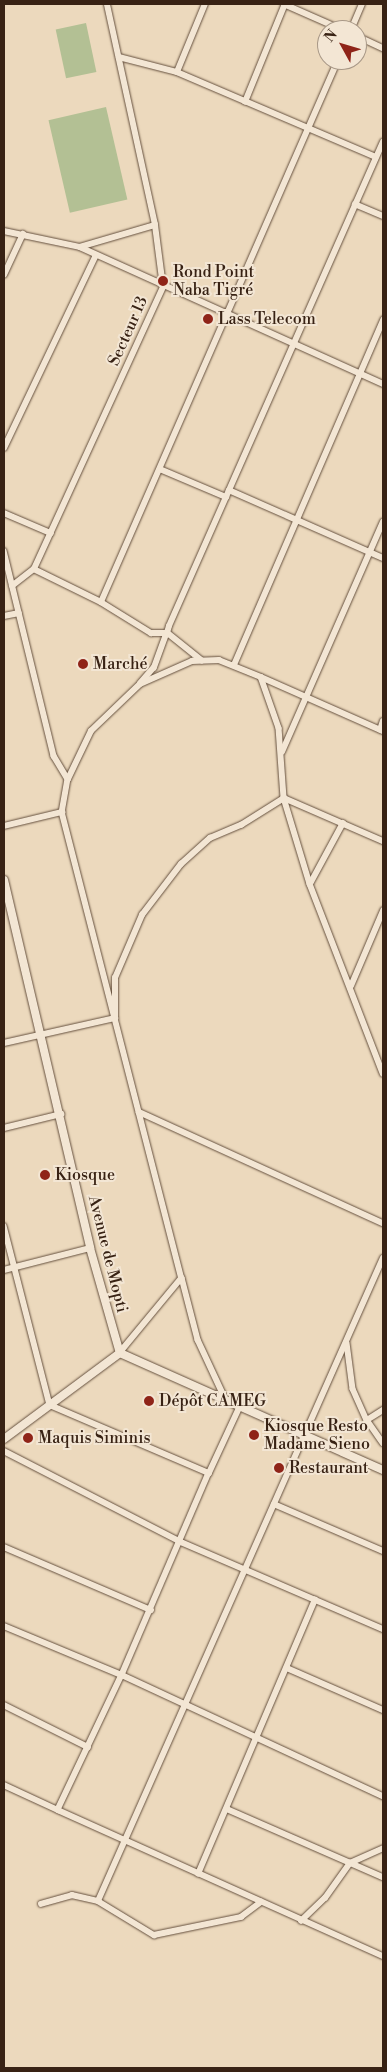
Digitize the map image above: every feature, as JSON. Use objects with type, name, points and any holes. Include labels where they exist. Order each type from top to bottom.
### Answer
[{"type":"street","name":"Secteur 13","points":[[12,586],[34,569],[163,287],[155,225],[107,4]]},
{"type":"street","points":[[177,72],[205,4]]},
{"type":"street","points":[[245,102],[285,4],[321,20]]},
{"type":"street","points":[[355,20],[362,4]]},
{"type":"street","points":[[367,41],[383,48]]},
{"type":"street","points":[[119,57],[177,72],[308,130],[376,157]]},
{"type":"street","points":[[101,602],[228,316],[334,70]]},
{"type":"street","points":[[226,1400],[198,1340],[62,812],[68,779],[91,731],[154,668],[167,633],[229,490],[383,142]]},
{"type":"street","points":[[356,204],[383,216]]},
{"type":"street","points":[[80,247],[155,225]]},
{"type":"street","points":[[4,231],[80,247],[95,257],[383,384]]},
{"type":"street","points":[[4,275],[23,234]]},
{"type":"street","points":[[4,448],[95,257]]},
{"type":"street","points":[[234,665],[383,320]]},
{"type":"street","points":[[160,469],[226,497]]},
{"type":"street","points":[[229,490],[383,558]]},
{"type":"street","points":[[4,513],[51,533]]},
{"type":"street","points":[[281,754],[383,522]]},
{"type":"street","points":[[4,551],[54,756],[68,779]]},
{"type":"street","points":[[34,569],[101,602],[151,633],[167,633],[202,661]]},
{"type":"street","points":[[4,616],[19,613]]},
{"type":"street","points":[[140,684],[182,664],[202,661],[234,665],[381,731],[383,722]]},
{"type":"street","points":[[261,677],[274,705],[281,754],[284,798],[310,884],[383,1073]]},
{"type":"street","points":[[284,798],[383,840]]},
{"type":"street","points":[[115,1018],[115,978],[142,915],[181,864],[210,838],[284,798]]},
{"type":"street","points":[[4,826],[62,812]]},
{"type":"street","points":[[310,884],[343,823]]},
{"type":"street","name":"Avenue de Mopti","points":[[4,880],[61,1114],[90,1248],[120,1352]]},
{"type":"street","points":[[351,986],[383,910]]},
{"type":"street","points":[[4,1043],[115,1018]]},
{"type":"street","points":[[139,1112],[383,1223]]},
{"type":"street","points":[[4,1128],[61,1114]]},
{"type":"street","points":[[4,1226],[50,1405]]},
{"type":"street","points":[[4,1270],[90,1248]]},
{"type":"street","points":[[98,1901],[383,1258]]},
{"type":"street","points":[[4,1439],[120,1352],[182,1278]]},
{"type":"street","points":[[348,1338],[353,1389],[367,1420],[383,1443]]},
{"type":"street","points":[[120,1352],[383,1470]]},
{"type":"street","points":[[50,1405],[210,1473]]},
{"type":"street","points":[[58,1810],[122,1675],[240,1406]]},
{"type":"street","points":[[367,1420],[383,1410]]},
{"type":"street","points":[[4,1451],[181,1542],[383,1629]]},
{"type":"street","points":[[274,1504],[383,1551]]},
{"type":"street","points":[[4,1547],[151,1610]]},
{"type":"street","points":[[198,1874],[258,1740],[315,1600]]},
{"type":"street","points":[[4,1626],[122,1675],[184,1706],[383,1796]]},
{"type":"street","points":[[288,1668],[383,1710]]},
{"type":"street","points":[[4,1705],[88,1747]]},
{"type":"street","points":[[4,1785],[301,1921],[383,1956]]},
{"type":"street","points":[[228,1809],[383,1876]]},
{"type":"street","points":[[301,1921],[325,1898],[350,1863],[383,1848]]},
{"type":"street","points":[[41,1904],[72,1895],[98,1901],[154,1935],[241,1917],[261,1902]]},
{"type":"green space","points":[[86,23],[96,72],[66,78],[56,29]]},
{"type":"green space","points":[[106,107],[127,200],[70,213],[49,120]]},
{"type":"place","name":"Rond Point Naba Tigré","points":[[163,281]]},
{"type":"place","name":"Lass Telecom","points":[[208,319]]},
{"type":"place","name":"Marché","points":[[83,664]]},
{"type":"place","name":"Kiosque","points":[[45,1175]]},
{"type":"place","name":"Dépôt CAMEG","points":[[149,1401]]},
{"type":"place","name":"Kiosque Resto Madame Sieno","points":[[254,1435]]},
{"type":"place","name":"Maquis Siminis","points":[[28,1438]]},
{"type":"place","name":"Restaurant","points":[[279,1468]]}]
